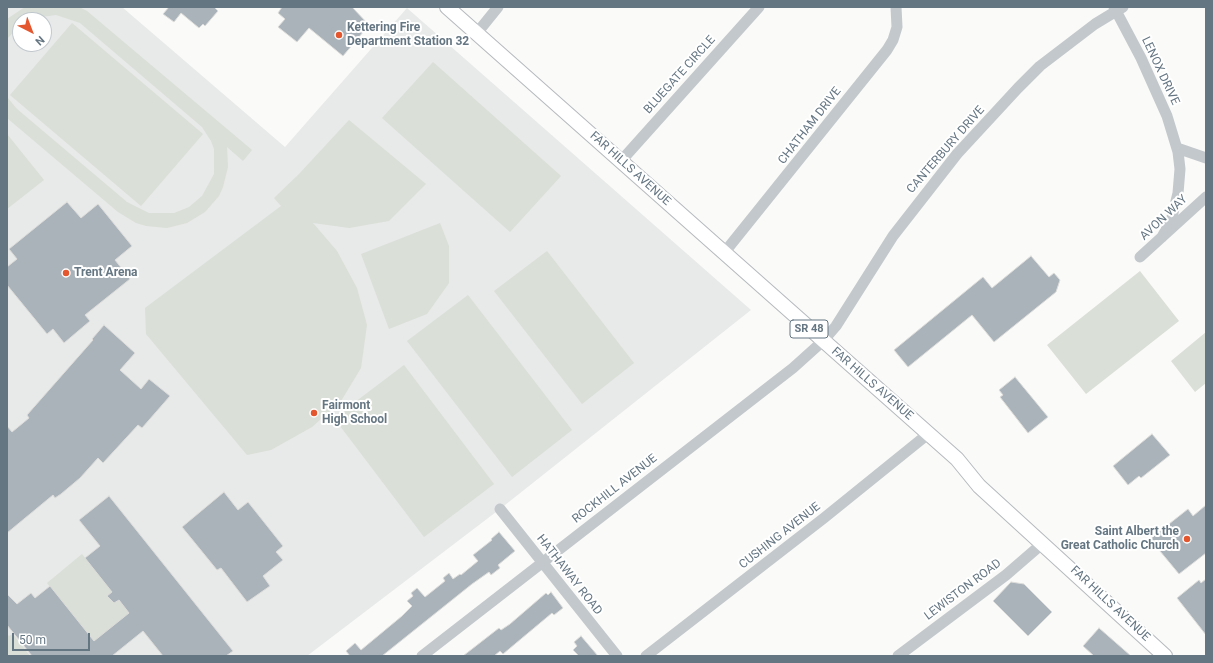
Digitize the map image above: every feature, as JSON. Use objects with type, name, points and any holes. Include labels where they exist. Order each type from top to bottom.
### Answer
[{"type":"main road","name":"FAR HILLS AVENUE","points":[[447,7],[957,459],[979,486],[1165,656]]},
{"type":"street","points":[[477,33],[498,7]]},
{"type":"street","name":"BLUEGATE CIRCLE","points":[[621,161],[759,7]]},
{"type":"street","name":"CHATHAM DRIVE","points":[[724,253],[887,50],[893,40],[897,28],[896,7]]},
{"type":"street","name":"LENOX DRIVE","points":[[1118,8],[1164,108],[1177,148],[1180,169],[1178,193],[1171,221],[1162,237]]},
{"type":"street","name":"CANTERBURY DRIVE","points":[[823,341],[836,326],[893,236],[957,154],[1040,66],[1067,44],[1118,8]]},
{"type":"street","points":[[1177,148],[1206,158]]},
{"type":"street","name":"AVON WAY","points":[[1140,257],[1206,197]]},
{"type":"street","name":"ROCKHILL AVENUE","points":[[422,656],[793,368],[823,341]]},
{"type":"street","name":"CUSHING AVENUE","points":[[646,656],[824,518],[928,434]]},
{"type":"street","name":"HATHAWAY ROAD","points":[[500,509],[617,656]]},
{"type":"street","name":"LEWISTON ROAD","points":[[898,656],[1006,575],[1043,543]]},
{"type":"shaded area","name":"Fairmont High School","points":[[7,7],[122,7],[285,147],[407,8],[751,310],[500,509],[307,656],[7,656]]},
{"type":"shaded area","points":[[25,7],[79,7],[87,11],[252,150],[243,161],[227,147],[228,167],[223,187],[219,196],[205,212],[187,223],[167,228],[146,226],[136,223],[118,212],[7,118],[7,97],[17,109],[127,202],[149,213],[174,213],[189,207],[202,196],[214,174],[214,149],[202,127],[80,23],[56,15],[52,16],[52,12],[18,12]]},
{"type":"shaded area","points":[[12,16],[12,34],[7,39],[7,19]]},
{"type":"shaded area","points":[[72,23],[203,134],[141,206],[10,95],[47,52],[52,52],[52,46]]},
{"type":"shaded area","points":[[433,62],[561,176],[510,232],[382,118]]},
{"type":"shaded area","points":[[349,120],[426,184],[389,221],[349,228],[313,223],[337,251],[357,288],[367,325],[361,368],[341,401],[312,427],[271,450],[247,455],[146,334],[145,308],[281,206],[274,198],[299,174]]},
{"type":"shaded area","points":[[7,134],[44,180],[7,209]]},
{"type":"shaded area","points":[[440,223],[449,246],[449,283],[427,314],[389,329],[361,254]]},
{"type":"shaded area","points":[[547,251],[634,363],[582,404],[494,291]]},
{"type":"shaded area","points":[[1140,271],[1179,321],[1086,394],[1047,345]]},
{"type":"shaded area","points":[[468,295],[572,430],[512,477],[407,341]]},
{"type":"shaded area","points":[[1206,332],[1206,383],[1195,392],[1171,361]]},
{"type":"shaded area","points":[[404,365],[494,484],[424,537],[334,418]]},
{"type":"shaded area","points":[[82,554],[129,613],[94,641],[47,583]]},
{"type":"shaded area","points":[[7,634],[9,636],[13,634],[30,656],[7,656]]},
{"type":"building","points":[[169,7],[214,7],[218,11],[205,26],[203,24],[199,28],[181,13],[174,22],[163,14]]},
{"type":"building","name":"Kettering Fire Department Station 32","points":[[282,7],[352,7],[369,25],[343,56],[309,28],[297,42],[278,27],[285,19],[278,13]]},
{"type":"building","name":"Trent Arena","points":[[67,202],[81,218],[98,204],[132,246],[115,260],[130,279],[85,315],[90,321],[64,343],[53,329],[47,334],[7,285],[7,267],[17,259],[9,249]]},
{"type":"building","points":[[1031,256],[1049,277],[1054,273],[1060,280],[1056,292],[994,342],[972,315],[908,367],[894,350],[983,277],[992,288]]},
{"type":"building","points":[[104,325],[135,353],[120,370],[141,389],[149,379],[170,396],[142,428],[138,425],[103,463],[98,458],[80,478],[61,494],[55,498],[53,495],[7,533],[7,426],[12,432],[29,418],[27,415],[93,340],[92,339]]},
{"type":"building","points":[[1015,377],[1048,417],[1028,433],[1000,397],[1003,395],[999,390]]},
{"type":"building","points":[[1152,434],[1170,455],[1141,478],[1139,476],[1128,485],[1113,466]]},
{"type":"building","points":[[224,492],[238,510],[248,502],[283,546],[276,552],[283,560],[263,576],[270,586],[247,602],[221,568],[217,570],[182,527]]},
{"type":"building","points":[[109,496],[233,651],[226,656],[163,656],[143,631],[112,656],[32,656],[7,625],[7,594],[17,604],[31,593],[35,598],[50,586],[94,641],[129,613],[119,600],[114,603],[107,596],[112,592],[85,558],[100,546],[79,520]]},
{"type":"building","points":[[1206,505],[1206,553],[1179,574],[1150,539],[1188,509],[1193,516]]},
{"type":"building","points":[[499,532],[515,551],[498,565],[500,568],[491,575],[489,572],[472,584],[382,656],[350,656],[346,651],[355,643],[361,650],[412,606],[407,601],[413,596],[411,593],[417,588],[425,597],[445,581],[443,578],[449,573],[453,579],[460,574],[461,575],[478,561],[473,555],[492,540],[491,539]]},
{"type":"building","points":[[1206,579],[1206,635],[1177,598],[1199,580],[1201,583]]},
{"type":"building","points":[[1011,582],[1024,584],[1052,612],[1028,636],[993,601]]},
{"type":"building","points":[[551,592],[563,608],[554,615],[552,613],[503,654],[500,651],[494,656],[463,656],[499,628],[501,630],[510,624],[546,593],[548,595]]},
{"type":"building","points":[[1099,628],[1131,656],[1094,656],[1083,646]]},
{"type":"building","points":[[581,636],[598,656],[579,656],[573,650],[577,646],[574,642]]},
{"type":"place","name":"Kettering Fire Department Station 32","points":[[339,35]]},
{"type":"place","name":"Trent Arena","points":[[66,273]]},
{"type":"place","name":"Fairmont High School","points":[[314,413]]},
{"type":"place","name":"Saint Albert the Great Catholic Church","points":[[1187,539]]}]
